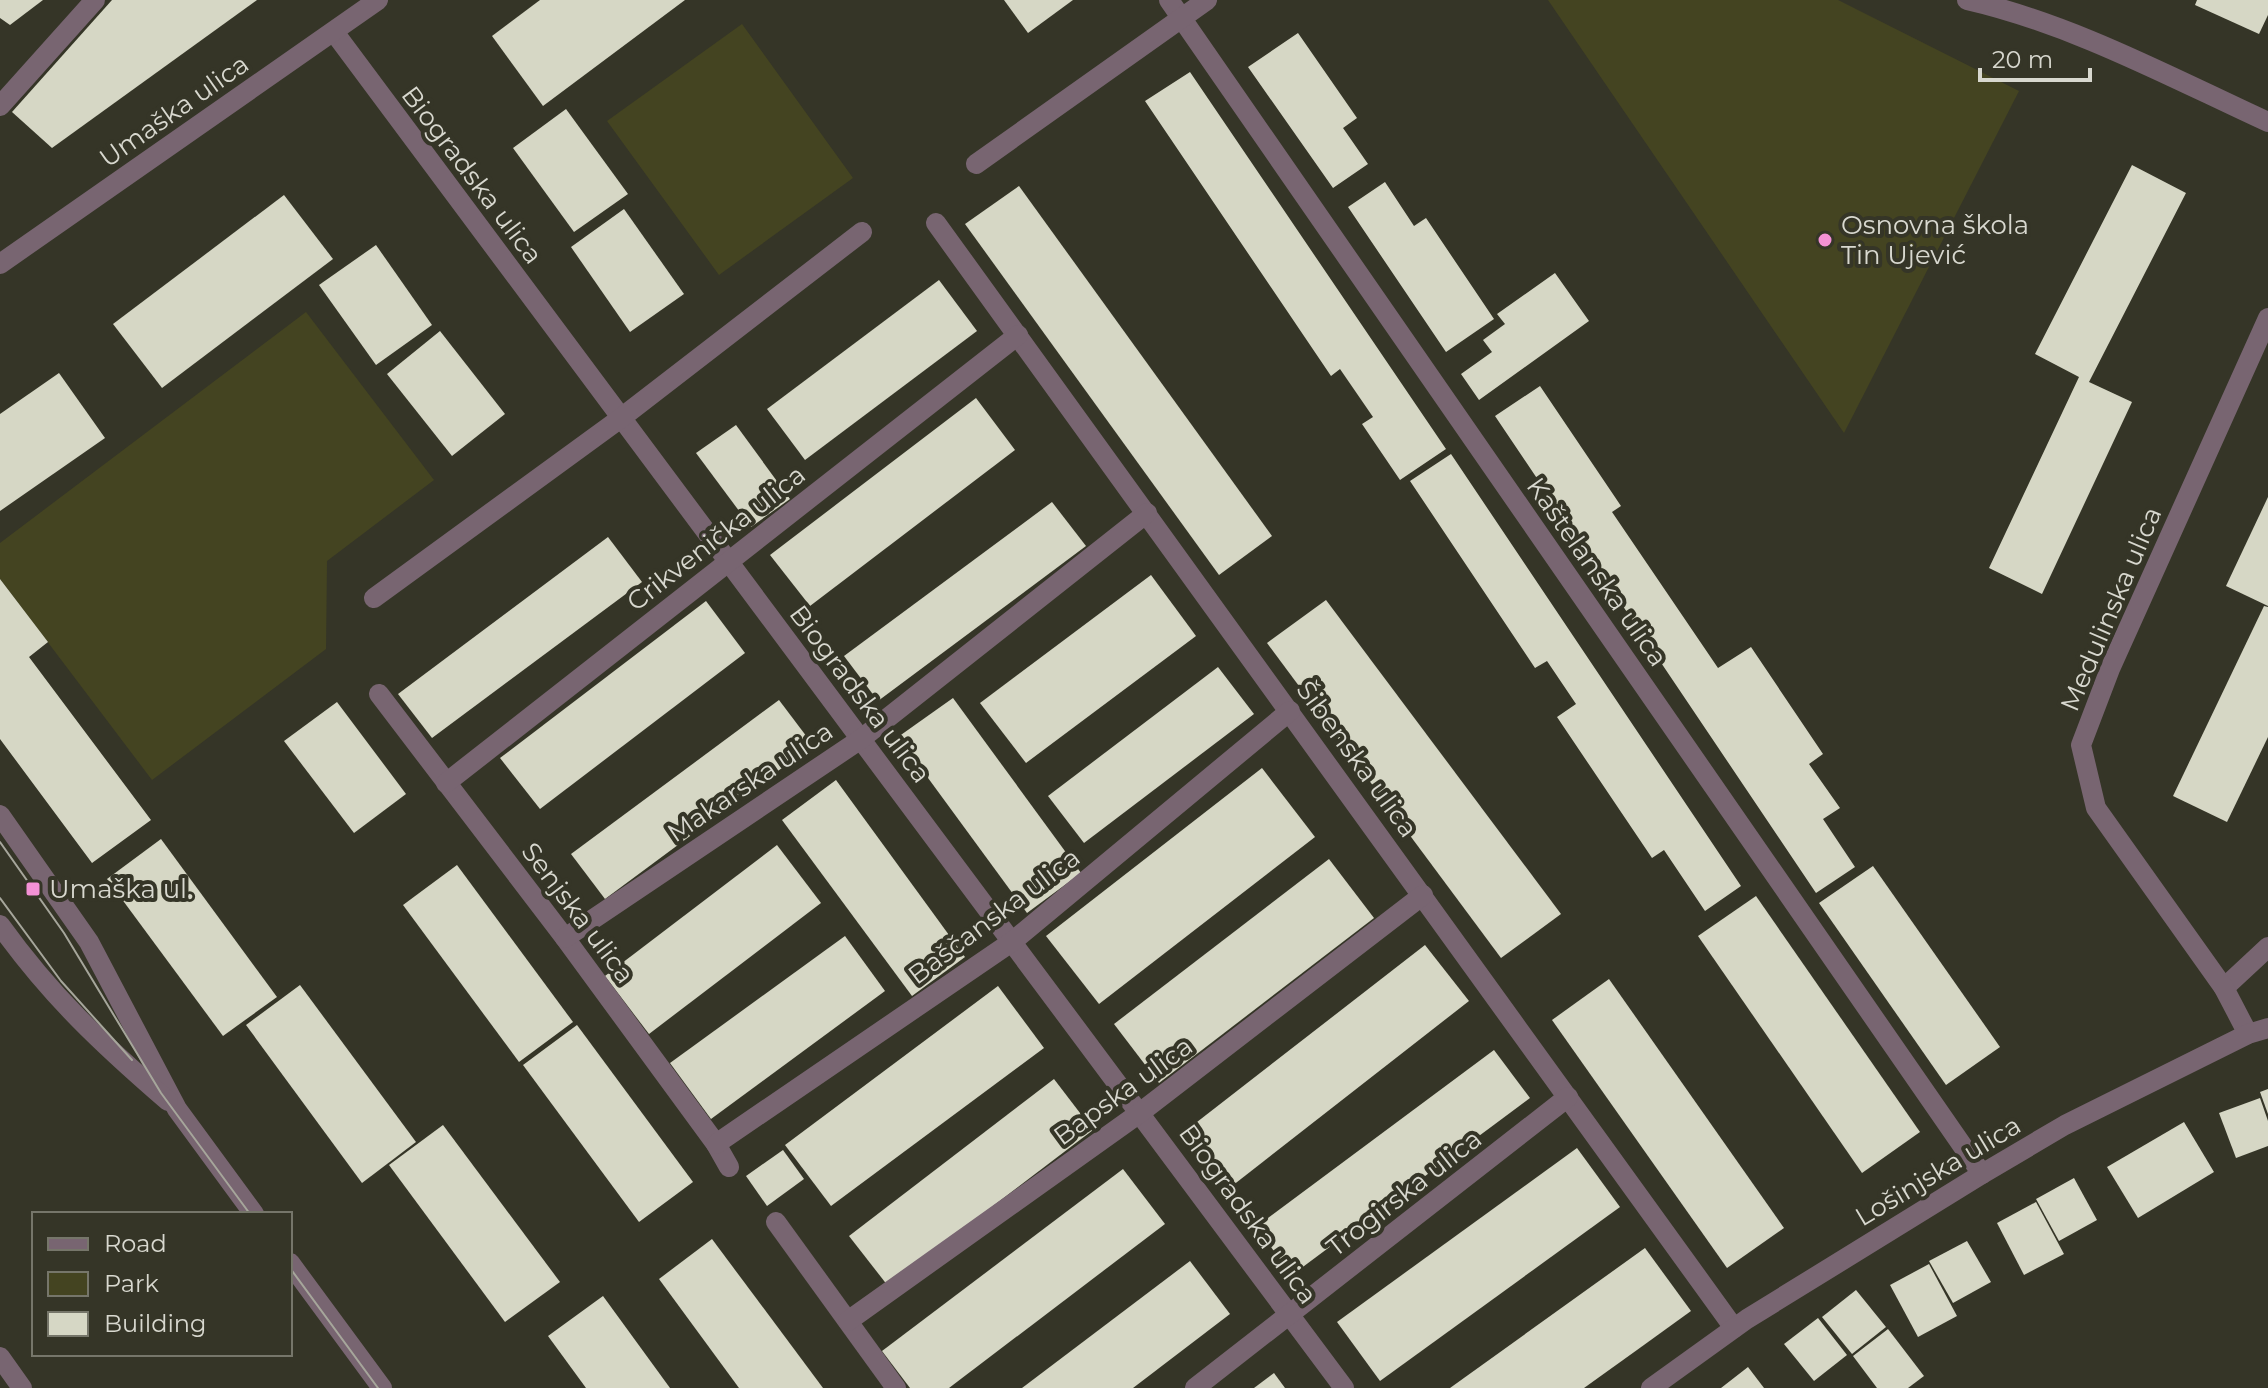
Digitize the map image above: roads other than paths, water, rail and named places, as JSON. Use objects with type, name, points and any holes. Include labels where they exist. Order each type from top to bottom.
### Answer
[{"type":"street","points":[[0,106],[95,0]]},
{"type":"street","name":"Umaška ulica","points":[[2,258],[378,0]]},
{"type":"street","name":"Kaštelanska ulica","points":[[1169,0],[1982,1174]]},
{"type":"street","points":[[976,164],[1207,0]]},
{"type":"street","points":[[1967,0],[2015,11],[2060,29],[2268,122]]},
{"type":"street","name":"Biogradska ulica","points":[[334,32],[1344,1388]]},
{"type":"street","name":"Šibenska ulica","points":[[936,223],[1734,1328]]},
{"type":"street","points":[[374,598],[621,418],[862,232]]},
{"type":"street","name":"Medulinska ulica","points":[[2258,1031],[2096,808],[2081,745],[2110,669],[2268,318]]},
{"type":"street","name":"Crikvenička ulica","points":[[446,783],[1018,335]]},
{"type":"street","name":"Makarska ulica","points":[[565,938],[861,739],[1147,513]]},
{"type":"street","name":"Senjska ulica","points":[[379,694],[565,938],[716,1144],[729,1167]]},
{"type":"street","name":"Baščanska ulica","points":[[716,1144],[1013,941],[1290,711]]},
{"type":"street","points":[[0,815],[89,942],[177,1109],[253,1212]]},
{"type":"street","name":"Bapska ulica","points":[[848,1321],[1141,1112],[1423,895]]},
{"type":"street","points":[[0,925],[70,1012],[177,1109]]},
{"type":"street","points":[[2224,988],[2268,947]]},
{"type":"street","name":"Lošinjska ulica","points":[[1651,1388],[1734,1328],[2065,1125],[2258,1031]]},
{"type":"street","name":"Trogirska ulica","points":[[1195,1388],[1568,1097]]},
{"type":"street","points":[[776,1222],[896,1388]]},
{"type":"street","points":[[292,1266],[382,1388]]},
{"type":"street","points":[[0,1357],[22,1388]]},
{"type":"tram line","points":[[0,842],[64,933],[161,1093],[249,1212]]},
{"type":"tram line","points":[[0,898],[61,981],[132,1060]]},
{"type":"tram line","points":[[292,1271],[378,1388]]},
{"type":"place","name":"Osnovna škola Tin Ujević","points":[[1825,240]]},
{"type":"place","name":"Umaška ul.","points":[[33,889]]}]
